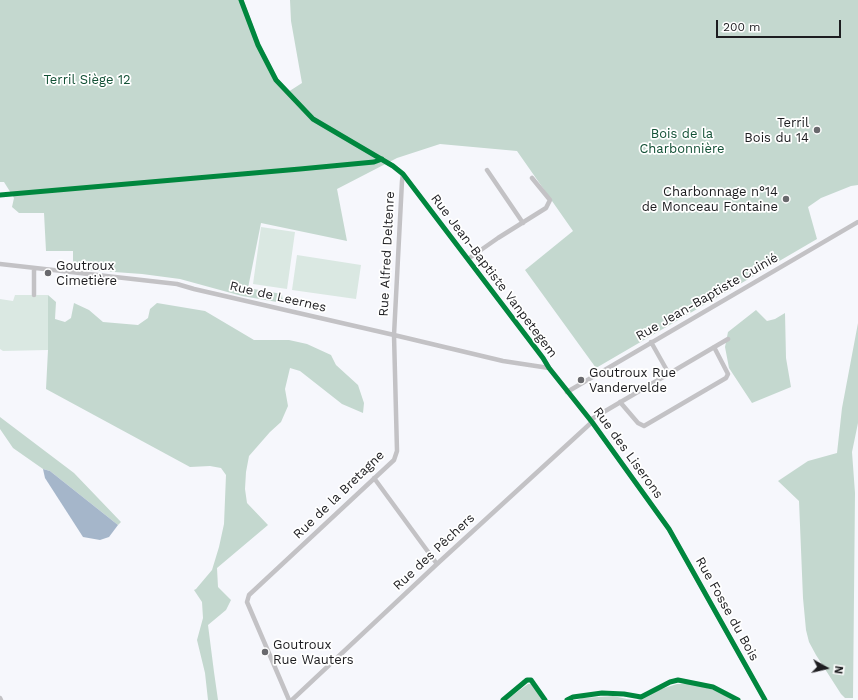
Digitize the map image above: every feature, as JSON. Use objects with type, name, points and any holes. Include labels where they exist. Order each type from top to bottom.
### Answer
[{"type":"street","name":"Rue Jean-Baptiste Vanpetegem","points":[[241,0],[258,45],[276,80],[313,119],[369,151],[403,174],[543,358],[567,392]]},
{"type":"street","points":[[487,170],[523,222]]},
{"type":"street","name":"Rue Alfred Deltenre","points":[[394,335],[403,174]]},
{"type":"street","points":[[468,259],[546,208],[550,200],[532,178]]},
{"type":"street","name":"Rue Jean-Baptiste Cuinié","points":[[567,392],[858,222]]},
{"type":"street","name":"Rue de Leernes","points":[[0,264],[177,284],[503,361],[549,368]]},
{"type":"street","points":[[34,268],[34,295]]},
{"type":"street","name":"Rue de la Bretagne","points":[[291,700],[247,602],[249,595],[394,460],[397,451],[394,335]]},
{"type":"street","name":"Rue des Pêchers","points":[[291,700],[591,421],[620,402],[728,339]]},
{"type":"street","points":[[651,342],[669,374]]},
{"type":"street","points":[[620,402],[638,423],[644,426],[726,378],[728,374],[714,348]]},
{"type":"street","name":"Rue des Liserons","points":[[567,392],[591,421],[669,529]]},
{"type":"street","points":[[374,478],[437,564]]},
{"type":"street","name":"Rue Fosse du Bois","points":[[669,529],[765,700]]},
{"type":"shaded area","points":[[261,227],[295,232],[287,289],[253,284]]},
{"type":"shaded area","points":[[297,255],[361,265],[356,299],[292,290]]},
{"type":"shaded area","points":[[15,295],[48,295],[48,350],[3,351],[0,349],[0,299],[13,301]]},
{"type":"green space","name":"Bois de la Charbonnière","points":[[0,0],[241,0],[258,45],[276,80],[288,92],[302,83],[291,21],[290,0],[858,0],[858,185],[851,186],[821,198],[808,207],[817,239],[596,368],[525,270],[573,231],[517,151],[440,144],[397,158],[337,189],[347,241],[261,223],[248,288],[282,294],[283,303],[242,296],[180,279],[142,274],[73,269],[73,251],[46,251],[44,213],[19,213],[12,207],[14,198],[4,182],[0,182]]},
{"type":"green space","points":[[48,295],[56,302],[55,319],[65,322],[71,318],[74,303],[89,310],[103,322],[138,325],[148,318],[150,309],[157,303],[205,311],[254,340],[289,340],[307,344],[331,355],[336,365],[358,385],[364,403],[363,413],[342,404],[300,371],[290,368],[285,389],[288,406],[281,422],[249,456],[245,489],[247,503],[268,525],[217,568],[218,587],[231,600],[226,610],[208,625],[218,700],[208,700],[205,673],[197,640],[203,618],[202,602],[194,590],[212,570],[219,547],[224,524],[226,475],[221,468],[210,466],[190,467],[46,389]]},
{"type":"green space","points":[[756,310],[767,321],[775,319],[785,313],[786,358],[791,387],[752,403],[729,368],[725,347],[728,332]]},
{"type":"green space","points":[[858,323],[858,423],[852,452],[855,493],[853,698],[845,698],[841,694],[809,642],[806,630],[803,598],[799,501],[778,481],[808,461],[837,453],[842,408]]},
{"type":"green space","points":[[0,417],[74,473],[121,522],[118,525],[50,471],[43,469],[13,448],[0,429]]},
{"type":"green space","points":[[528,684],[531,684],[543,700],[506,700]]},
{"type":"green space","points":[[677,684],[692,684],[718,691],[733,700],[637,700],[658,690]]},
{"type":"green space","points":[[613,696],[637,700],[577,700],[582,698]]},
{"type":"water","points":[[43,469],[50,471],[118,525],[109,537],[100,540],[83,537],[45,478]]},
{"type":"cycle path","points":[[241,0],[258,45],[276,80],[313,119],[393,166],[403,174],[543,358],[549,368],[592,422],[669,529],[765,700]]},
{"type":"cycle path","points":[[0,195],[300,169],[374,162],[382,159]]},
{"type":"cycle path","points":[[503,700],[527,680],[531,680],[545,700]]},
{"type":"cycle path","points":[[567,700],[573,697],[602,693],[624,694],[641,697],[670,682],[678,680],[713,687],[738,700]]},
{"type":"place","name":"Terril Bois du 14","points":[[817,130]]},
{"type":"place","name":"Charbonnage n°14 de Monceau Fontaine","points":[[786,199]]},
{"type":"place","name":"Goutroux Cimetière","points":[[48,273]]},
{"type":"place","name":"Goutroux Rue Vandervelde","points":[[581,380]]},
{"type":"place","name":"Goutroux Rue Wauters","points":[[265,652]]},
{"type":"park label","name":"Terril Siège 12","points":[[87,80]]}]
